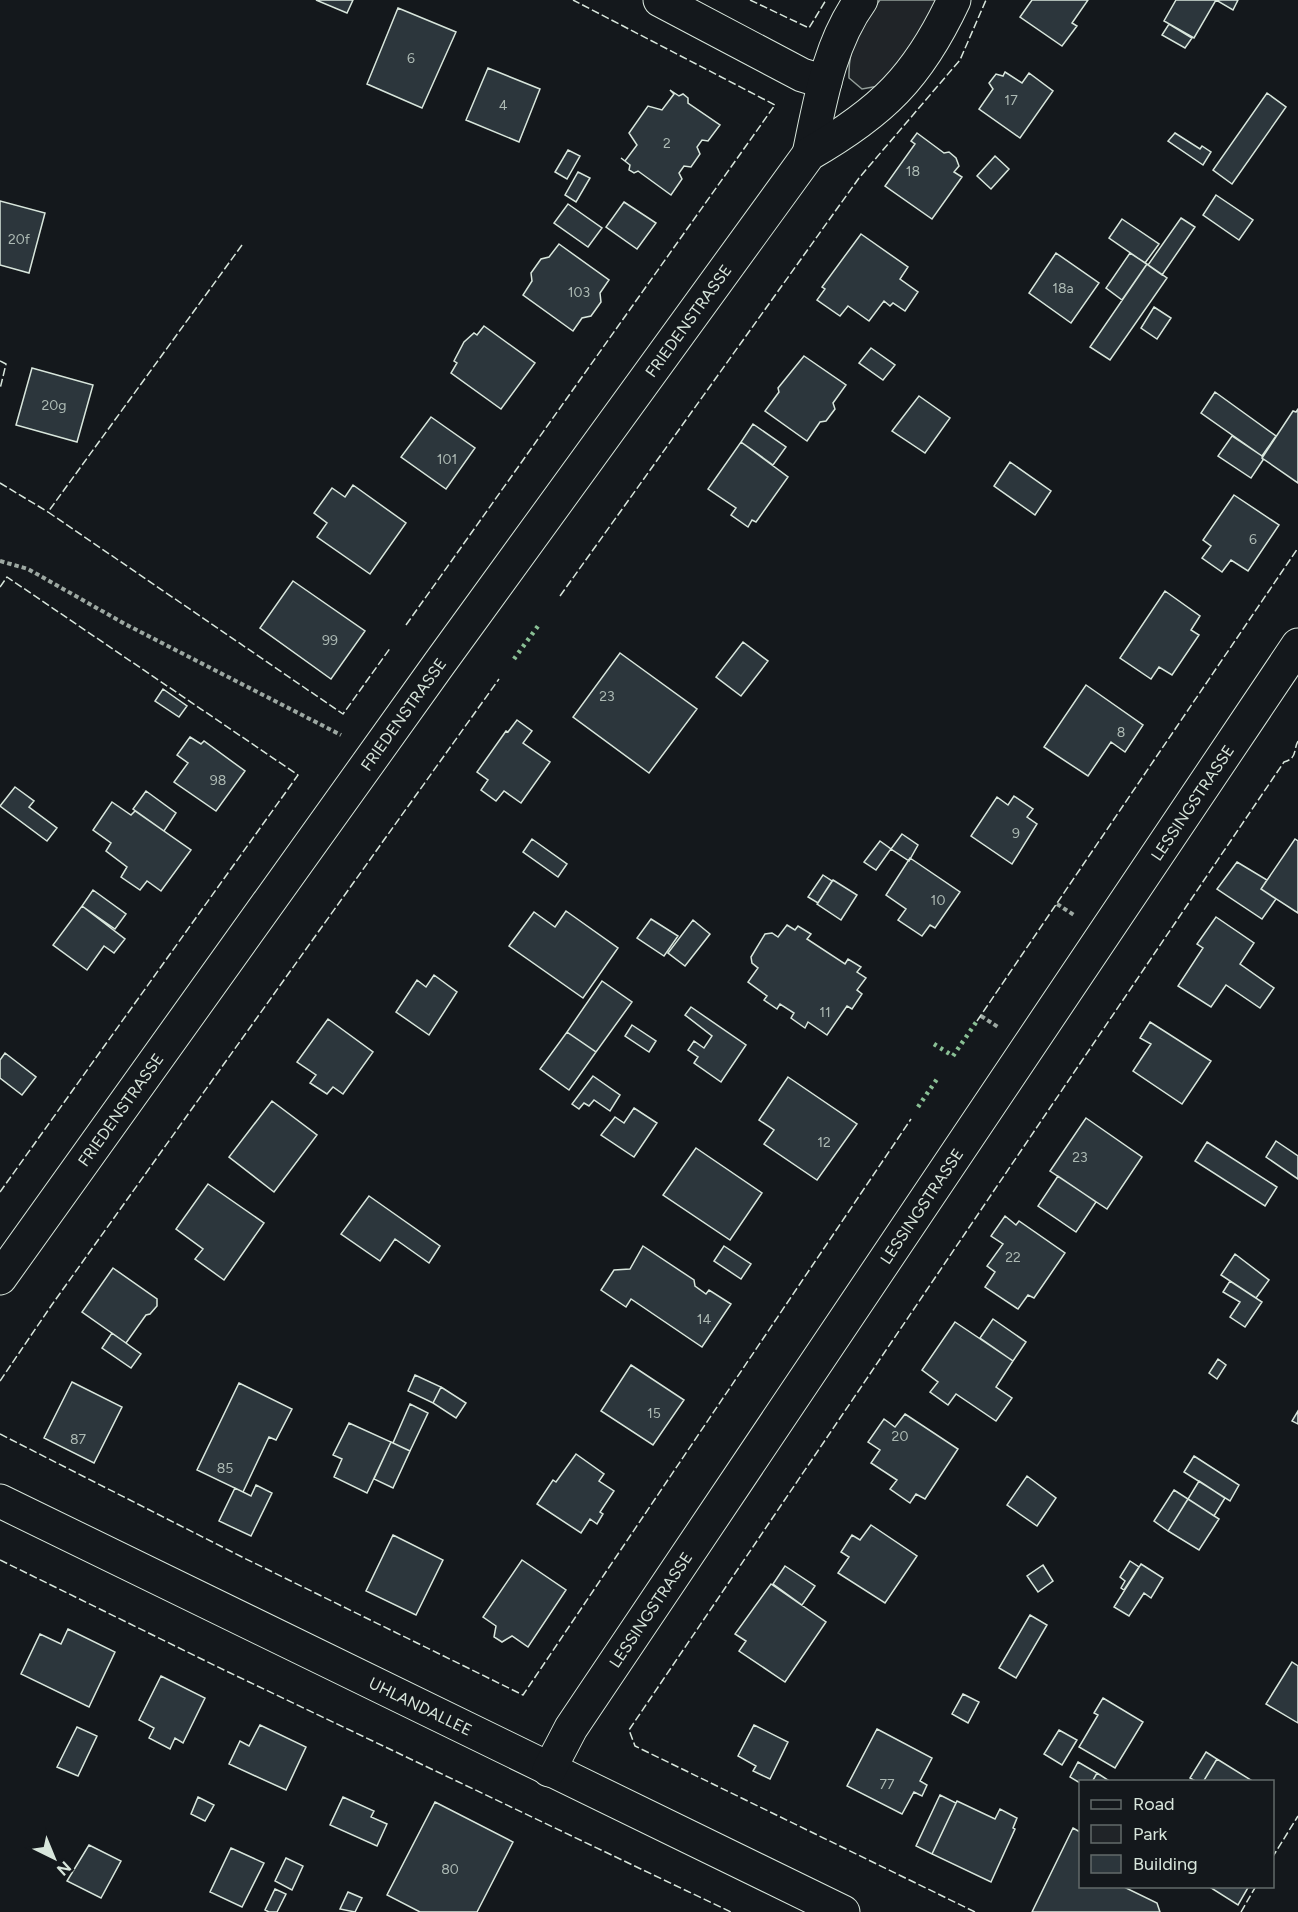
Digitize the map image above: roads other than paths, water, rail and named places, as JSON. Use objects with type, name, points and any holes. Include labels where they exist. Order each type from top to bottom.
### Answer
[{"type":"street","points":[[660,0],[802,75],[825,82]]},
{"type":"street","name":"FRIEDENSTRASSE","points":[[0,1278],[439,664],[809,154],[825,82],[837,48],[861,0]]},
{"type":"street","name":"FRIEDENSTRASSE","points":[[809,154],[847,132],[891,97],[937,36],[954,0]]},
{"type":"street","name":"LESSINGSTRASSE","points":[[549,1770],[571,1728],[1298,645]]},
{"type":"street","name":"UHLANDALLEE","points":[[0,1501],[549,1770],[803,1904],[843,1912]]}]
